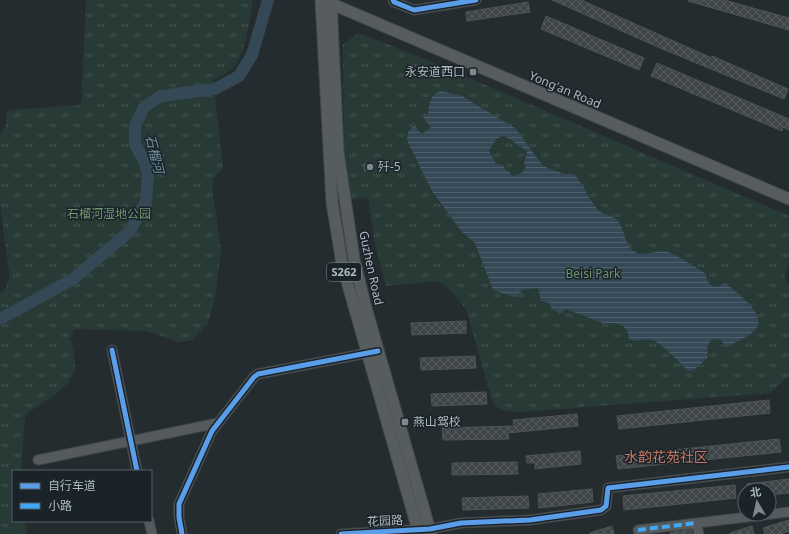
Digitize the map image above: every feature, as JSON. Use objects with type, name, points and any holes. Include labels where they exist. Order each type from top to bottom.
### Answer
[{"type":"main road","name":"Guzhen Road","points":[[321,0],[332,202],[342,264],[418,532]]},
{"type":"main road","name":"Guzhen Road","points":[[330,1],[338,152],[345,207],[354,259],[378,351],[431,531]]},
{"type":"main road","name":"Yong'an Road","points":[[330,1],[789,199]]},
{"type":"street","points":[[393,0],[394,2],[414,10],[476,0]]},
{"type":"street","points":[[112,350],[137,470]]},
{"type":"street","points":[[182,534],[179,517],[179,504],[212,431],[258,374],[378,351]]},
{"type":"street","points":[[38,460],[218,423]]},
{"type":"street","name":"花园路","points":[[341,534],[431,531],[461,523],[530,520],[601,510],[606,506],[608,488],[789,467]]},
{"type":"street","points":[[638,530],[789,512]]},
{"type":"street","points":[[149,522],[152,534]]},
{"type":"street","points":[[696,523],[699,534]]},
{"type":"green space","name":"石榴河湿地公园","points":[[86,0],[253,0],[242,52],[234,66],[229,71],[213,80],[223,168],[214,177],[212,186],[221,251],[215,298],[208,324],[192,340],[179,342],[147,331],[74,329],[70,338],[75,359],[73,374],[69,381],[56,394],[25,415],[21,470],[12,470],[12,522],[24,522],[27,534],[0,534],[0,293],[5,290],[10,279],[0,203],[0,135],[6,125],[7,110],[81,105]]},
{"type":"green space","name":"Beisi Park","points":[[359,33],[430,61],[789,216],[789,262],[784,276],[789,285],[789,377],[770,393],[521,412],[506,411],[496,406],[493,403],[466,309],[447,287],[437,281],[386,286],[375,244],[368,197],[348,200],[344,159],[343,44]]},
{"type":"water","points":[[441,91],[462,96],[516,129],[543,166],[564,174],[574,174],[598,210],[613,217],[620,223],[629,246],[635,252],[639,254],[647,254],[664,251],[668,252],[706,274],[711,285],[716,287],[726,283],[750,305],[755,312],[758,319],[758,325],[754,331],[726,347],[721,340],[711,340],[707,347],[708,357],[694,370],[688,371],[670,353],[655,342],[651,340],[634,341],[629,339],[627,330],[623,326],[615,323],[603,323],[566,309],[560,313],[552,309],[549,303],[541,301],[538,288],[522,290],[518,296],[515,297],[493,290],[475,243],[462,232],[432,191],[407,140],[408,132],[414,126],[422,134],[431,127],[423,118],[428,115],[432,97],[437,92]],"holes":[[[505,136],[527,151],[524,164],[526,167],[521,174],[513,176],[509,171],[506,171],[503,165],[496,164],[489,151],[497,139]]]},
{"type":"building","points":[[552,0],[581,0],[712,58],[712,56],[788,89],[784,99],[660,48]]},
{"type":"building","points":[[724,0],[789,18],[789,30],[688,1]]},
{"type":"building","points":[[528,2],[530,12],[467,21],[466,12]]},
{"type":"building","points":[[546,16],[644,58],[639,70],[541,29]]},
{"type":"building","points":[[657,63],[789,119],[789,130],[783,127],[782,131],[651,76]]},
{"type":"building","name":"歼-5","points":[[372,164],[375,166],[373,169],[364,171],[365,168],[363,165]]},
{"type":"building","points":[[466,321],[466,333],[412,335],[411,323]]},
{"type":"building","points":[[475,356],[476,368],[421,370],[420,358]]},
{"type":"building","points":[[486,392],[487,404],[432,406],[431,394]]},
{"type":"building","points":[[769,400],[770,413],[619,429],[617,416]]},
{"type":"building","points":[[577,414],[578,426],[508,433],[509,439],[443,440],[442,428],[514,426],[513,420]]},
{"type":"building","points":[[779,439],[781,452],[618,469],[616,456]]},
{"type":"building","points":[[580,451],[581,464],[535,469],[535,463],[527,463],[526,456]]},
{"type":"building","points":[[517,462],[518,474],[452,475],[452,463]]},
{"type":"building","points":[[789,479],[789,493],[777,494],[777,482],[764,482]]},
{"type":"building","points":[[735,485],[736,498],[624,510],[623,496]]},
{"type":"building","points":[[592,489],[593,502],[539,508],[538,494]]},
{"type":"building","points":[[528,496],[529,508],[463,510],[462,498]]},
{"type":"building","points":[[789,520],[789,531],[780,534],[765,534],[763,528]]},
{"type":"building","points":[[612,526],[614,534],[590,534],[590,533]]},
{"type":"building","points":[[752,526],[754,534],[730,534],[730,533]]},
{"type":"building","points":[[691,530],[692,534],[670,533],[673,532]]},
{"type":"waterway","name":"石榴河","points":[[0,319],[73,279],[130,231],[146,201],[148,174],[144,160],[135,144],[135,126],[144,107],[161,96],[215,89],[239,76],[252,55],[268,0]]},
{"type":"marked path","points":[[638,530],[696,523]]},
{"type":"cycle path","points":[[393,0],[394,2],[414,10],[476,0]]},
{"type":"cycle path","points":[[112,350],[137,470]]},
{"type":"cycle path","points":[[182,534],[179,517],[179,504],[212,431],[254,377],[258,374],[378,351]]},
{"type":"cycle path","points":[[341,534],[430,529],[461,523],[530,520],[601,510],[606,506],[608,488],[789,467]]},
{"type":"place","name":"永安道西口","points":[[473,72]]},
{"type":"place","name":"歼-5","points":[[370,167]]},
{"type":"place","name":"燕山驾校","points":[[405,422]]},
{"type":"district","name":"水韵花苑社区","points":[[666,457]]}]
